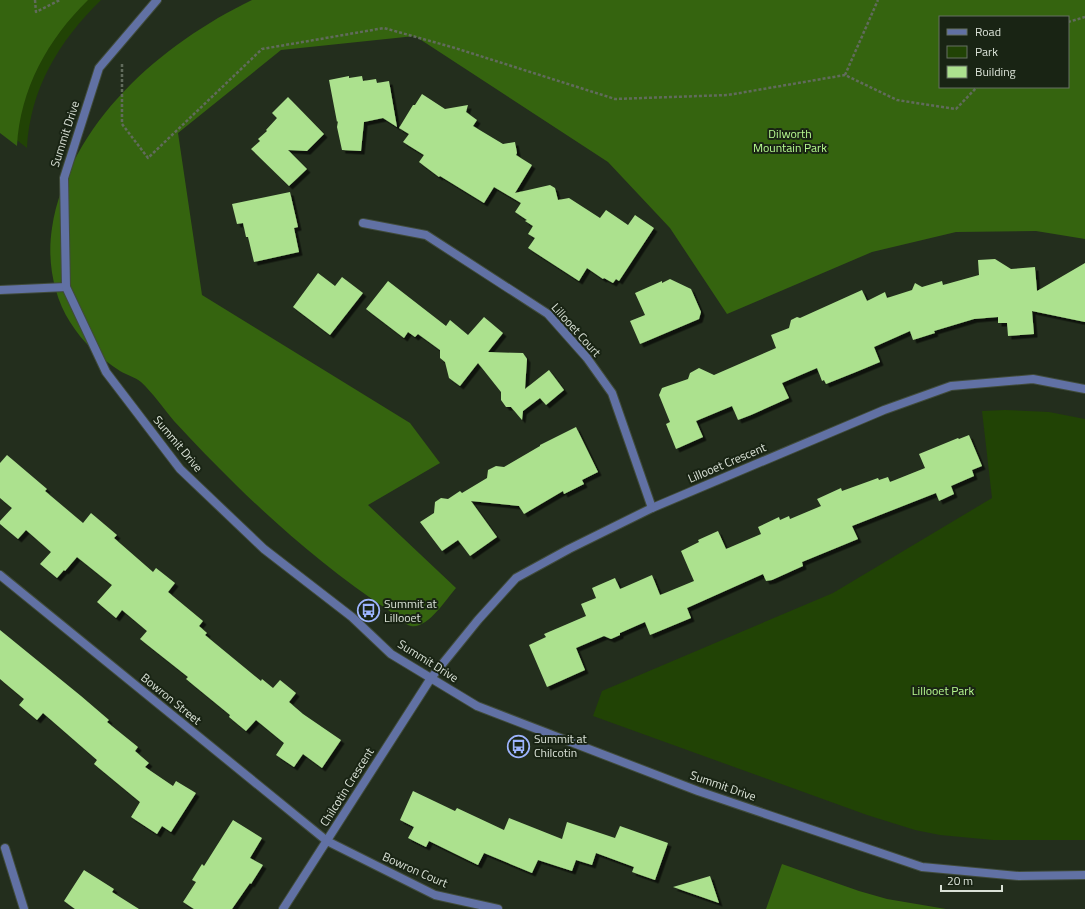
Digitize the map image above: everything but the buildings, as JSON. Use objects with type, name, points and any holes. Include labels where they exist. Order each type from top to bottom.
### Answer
[{"type":"street","name":"Summit Drive","points":[[157,0],[99,68],[64,178],[66,286],[106,372],[180,469],[264,549],[352,617],[391,654],[484,709],[698,791],[922,867],[1019,876],[1085,875]]},
{"type":"street","name":"Lillooet Court","points":[[363,223],[426,235],[548,314],[587,358],[612,393],[652,508]]},
{"type":"street","points":[[0,290],[66,286]]},
{"type":"street","name":"Lillooet Crescent","points":[[431,678],[478,620],[516,578],[570,548],[652,508],[884,410],[951,386],[1033,379],[1085,388]]},
{"type":"street","name":"Bowron Street","points":[[0,575],[327,841]]},
{"type":"street","name":"Chilcotin Crescent","points":[[283,909],[431,678]]},
{"type":"street","name":"Bowron Court","points":[[327,841],[435,895],[498,909]]},
{"type":"street","points":[[5,848],[24,909]]},
{"type":"path","points":[[35,0],[36,12],[60,0]]},
{"type":"path","points":[[845,75],[878,0]]},
{"type":"path","points":[[1069,22],[1085,17]]},
{"type":"path","points":[[122,42],[122,124],[148,158],[262,49],[384,28],[455,48],[615,99],[728,95],[845,75],[897,100],[956,109],[976,88]]},
{"type":"green space","points":[[0,0],[101,0],[72,32],[49,67],[34,106],[29,126],[27,148],[0,127]]},
{"type":"green space","points":[[0,0],[88,0],[60,31],[39,66],[30,85],[24,105],[19,125],[17,146],[0,133]]},
{"type":"green space","name":"Dilworth Mountain Park","points":[[252,0],[1085,0],[1085,239],[1036,231],[956,232],[872,252],[727,314],[670,228],[608,162],[415,36],[281,50],[178,133],[202,295],[410,423],[440,463],[368,505],[456,588],[442,606],[430,618],[417,626],[411,626],[403,622],[329,567],[254,502],[174,421],[141,382],[120,371],[92,350],[80,337],[70,322],[59,300],[51,265],[50,252],[52,228],[62,190],[78,154],[99,121],[124,91],[153,64],[185,39],[218,18]]},
{"type":"green space","name":"Lillooet Park","points":[[1005,410],[1049,412],[1085,419],[1085,840],[993,840],[940,835],[915,830],[867,815],[593,716],[602,691],[833,593],[992,498],[982,411]]},
{"type":"green space","points":[[782,864],[859,891],[887,899],[946,909],[766,909]]},
{"type":"place","name":"Summit at Lillooet","points":[[368,611]]},
{"type":"place","name":"Summit at Chilcotin","points":[[519,746]]}]
